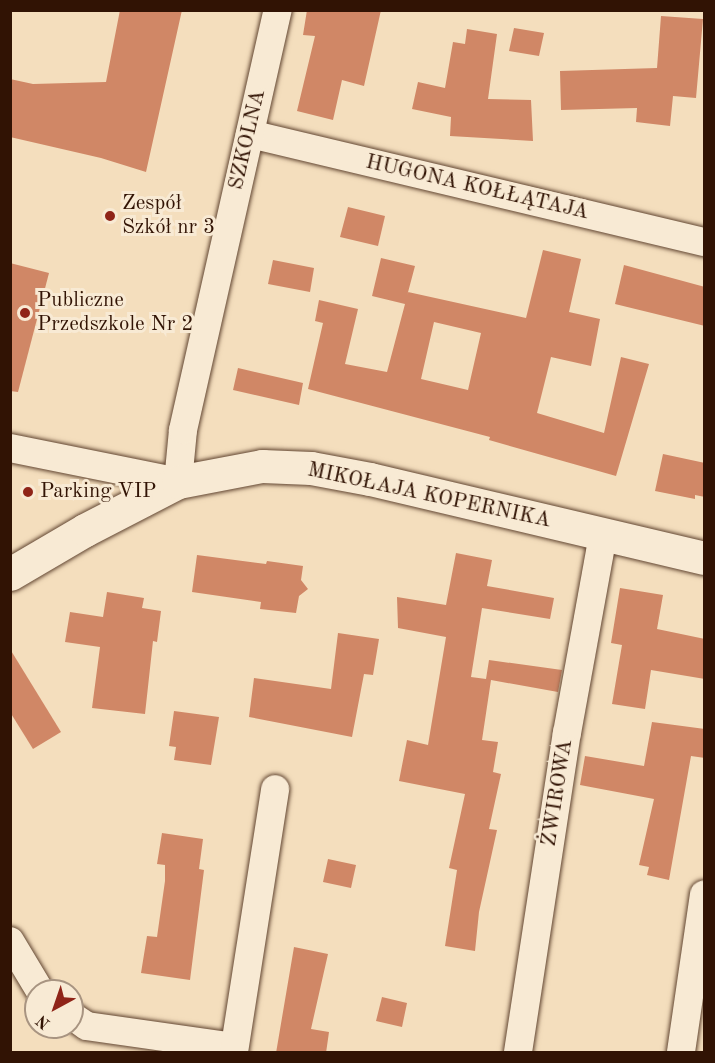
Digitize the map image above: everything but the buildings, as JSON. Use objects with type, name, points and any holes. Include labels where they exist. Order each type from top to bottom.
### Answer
[{"type":"street","name":"SZKOLNA","points":[[178,482],[183,430],[278,10]]},
{"type":"street","name":"HUGONA KOŁŁĄTAJA","points":[[250,134],[705,242]]},
{"type":"street","name":"MIKOŁAJA KOPERNIKA","points":[[10,448],[178,482],[262,466],[311,468],[705,558]]},
{"type":"street","points":[[10,574],[85,530],[178,482]]},
{"type":"street","name":"ŻWIROWA","points":[[518,1053],[567,733],[603,534]]},
{"type":"street","points":[[84,1024],[234,1050],[275,789]]},
{"type":"street","points":[[681,1053],[705,896]]},
{"type":"street","points":[[10,941],[33,979]]},
{"type":"place","name":"Zespół Szkół nr 3","points":[[110,216]]},
{"type":"place","name":"Publiczne Przedszkole Nr 2","points":[[25,313]]},
{"type":"place","name":"Parking VIP","points":[[28,492]]}]
